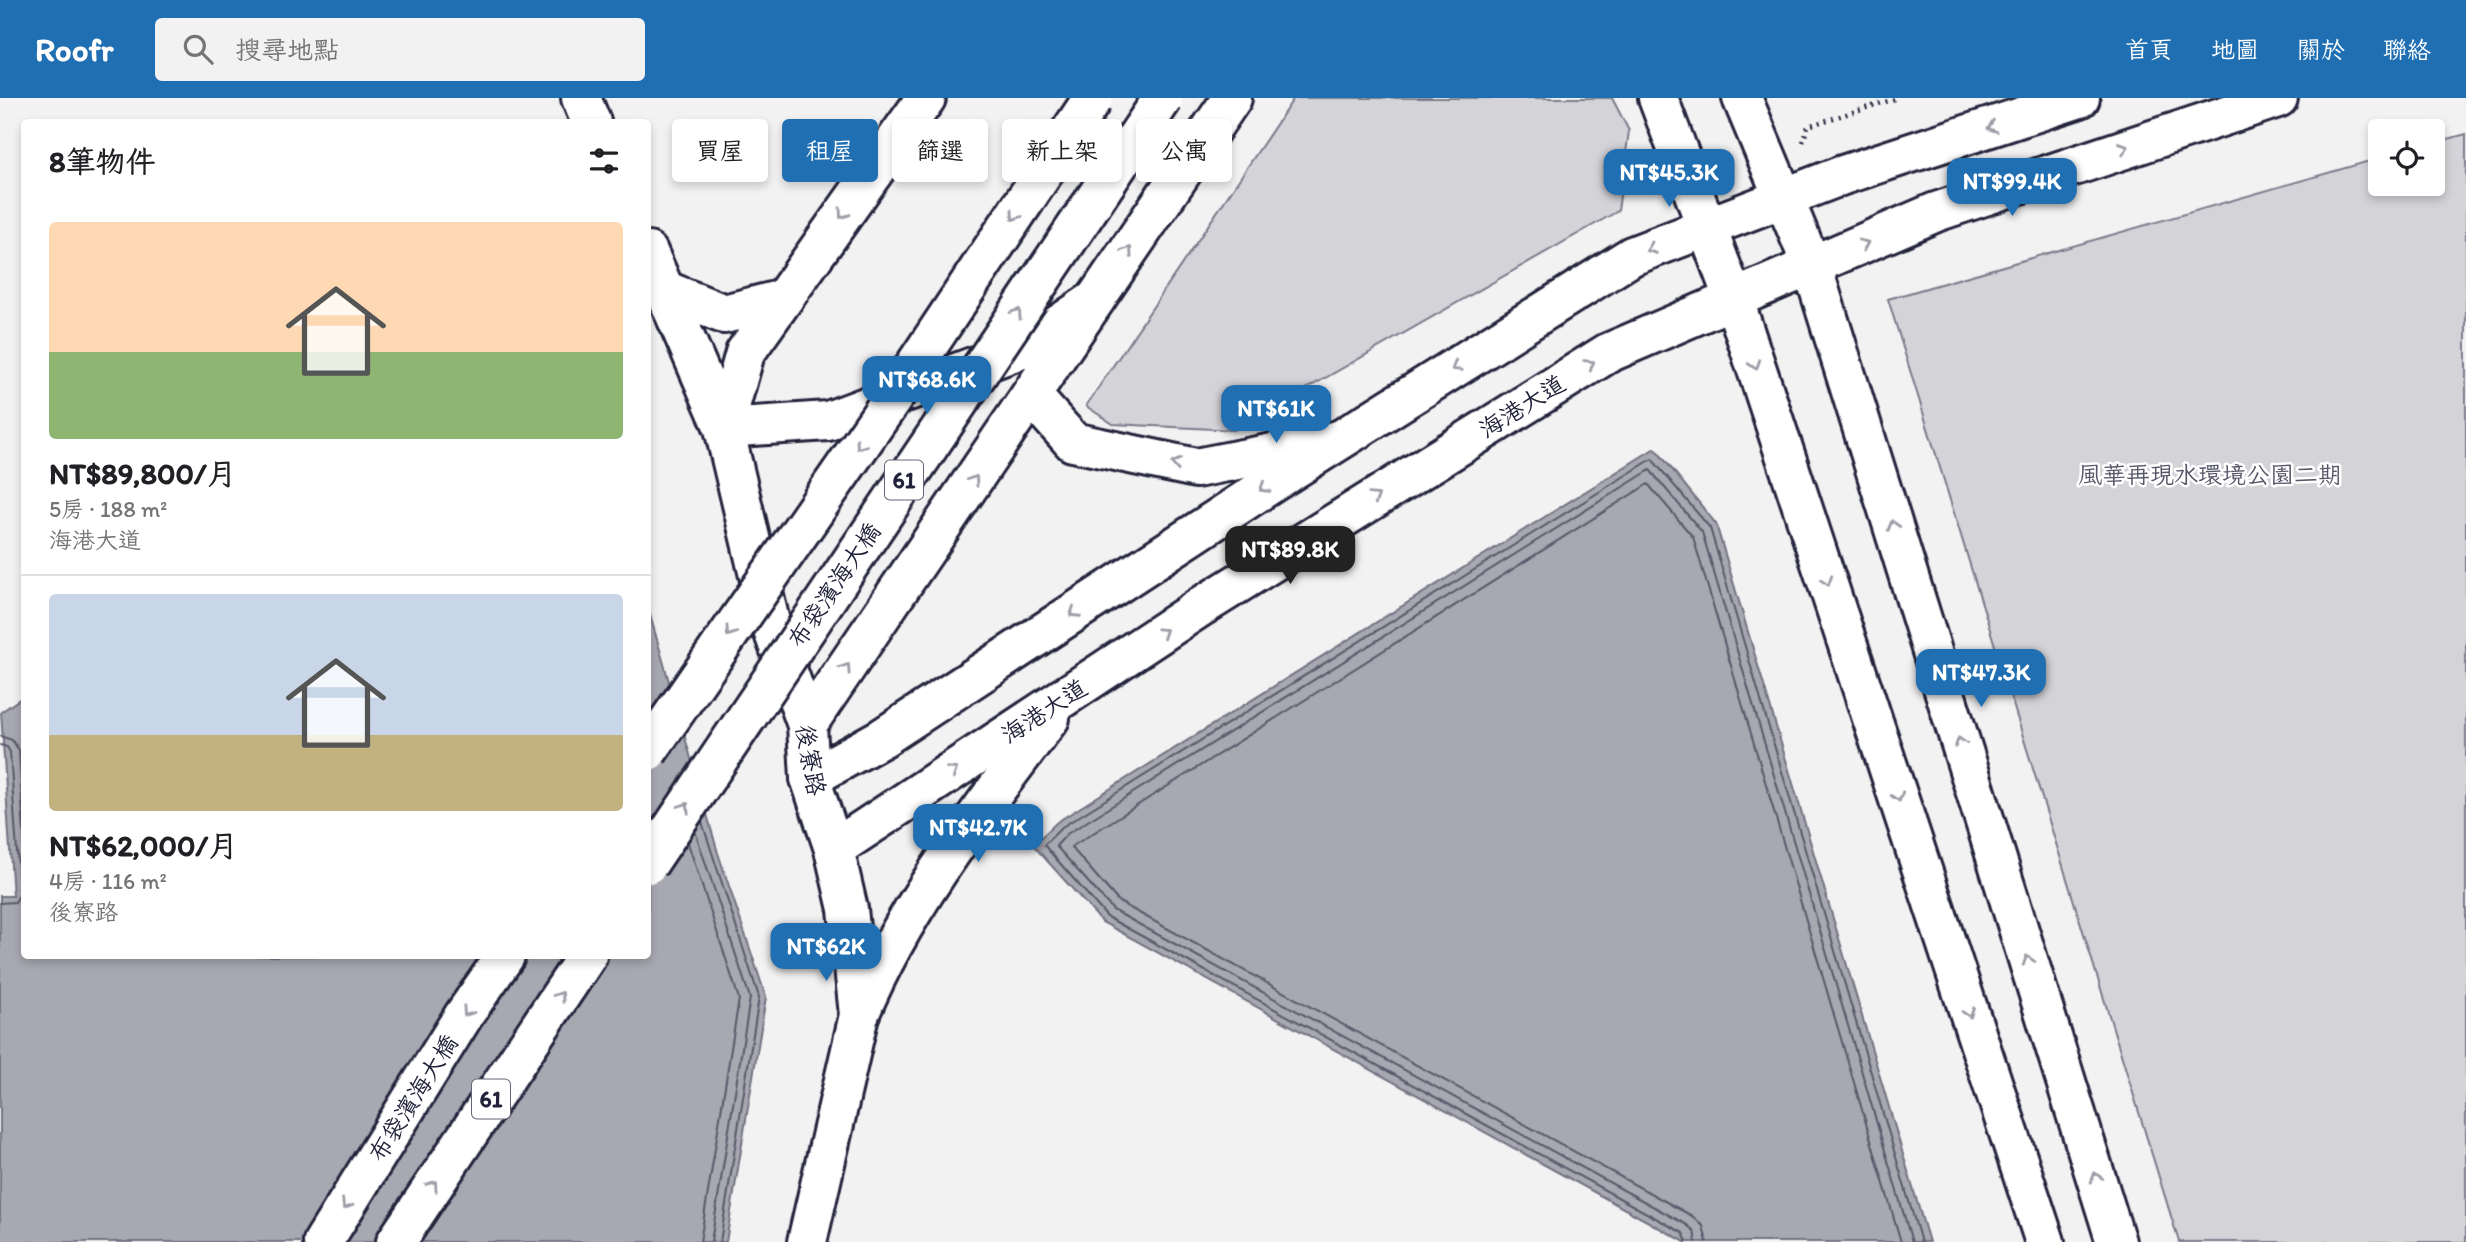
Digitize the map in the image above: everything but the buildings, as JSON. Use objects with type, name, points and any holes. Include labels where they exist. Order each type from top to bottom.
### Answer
[{"type":"main road","points":[[581,98],[590,119]]},
{"type":"main road","points":[[926,98],[745,354],[724,428],[828,421],[1026,347],[1096,300]]},
{"type":"main road","name":"61","points":[[651,747],[906,379],[1093,98]]},
{"type":"main road","name":"布袋濱海大橋","points":[[651,860],[1163,98]]},
{"type":"main road","points":[[807,725],[1233,98]]},
{"type":"main road","points":[[1658,98],[1734,300],[2045,1242]]},
{"type":"main road","points":[[1742,98],[1812,267],[2116,1242]]},
{"type":"main road","points":[[810,778],[882,738],[1339,440],[1632,256],[1843,175],[2081,98]]},
{"type":"main road","name":"海港大道","points":[[834,849],[1202,606],[1608,354],[1936,212],[2278,98]]},
{"type":"main road","name":"後寮路","points":[[651,259],[724,428],[770,622],[807,725],[810,778],[834,849],[848,909],[859,1015],[805,1240]]},
{"type":"main road","points":[[664,290],[724,314],[783,299]]},
{"type":"main road","points":[[1031,395],[1073,442],[1196,468],[1339,440]]},
{"type":"main road","points":[[859,1015],[879,968],[954,847],[1066,697]]},
{"type":"main road","name":"布袋濱海大橋","points":[[323,1242],[464,1015],[503,959]]},
{"type":"main road","name":"61","points":[[396,1242],[585,959]]},
{"type":"path","points":[[1783,198],[1808,126],[1898,98]]},
{"type":"green space","points":[[1294,98],[1612,98],[1629,131],[1618,211],[1234,430],[1113,424],[1086,406]]},
{"type":"green space","name":"風華再現水環境公園二期","points":[[2466,134],[2466,1242],[2179,1242],[1888,299],[2368,161],[2368,196],[2445,196],[2445,140]]},
{"type":"water","points":[[1655,448],[1716,524],[1929,1242],[1685,1242],[1102,922],[1033,845],[1057,822]]},
{"type":"water","points":[[651,618],[718,853],[766,997],[726,1242],[0,1242],[0,896],[13,896],[1,712],[21,698],[21,959],[651,959]]}]
